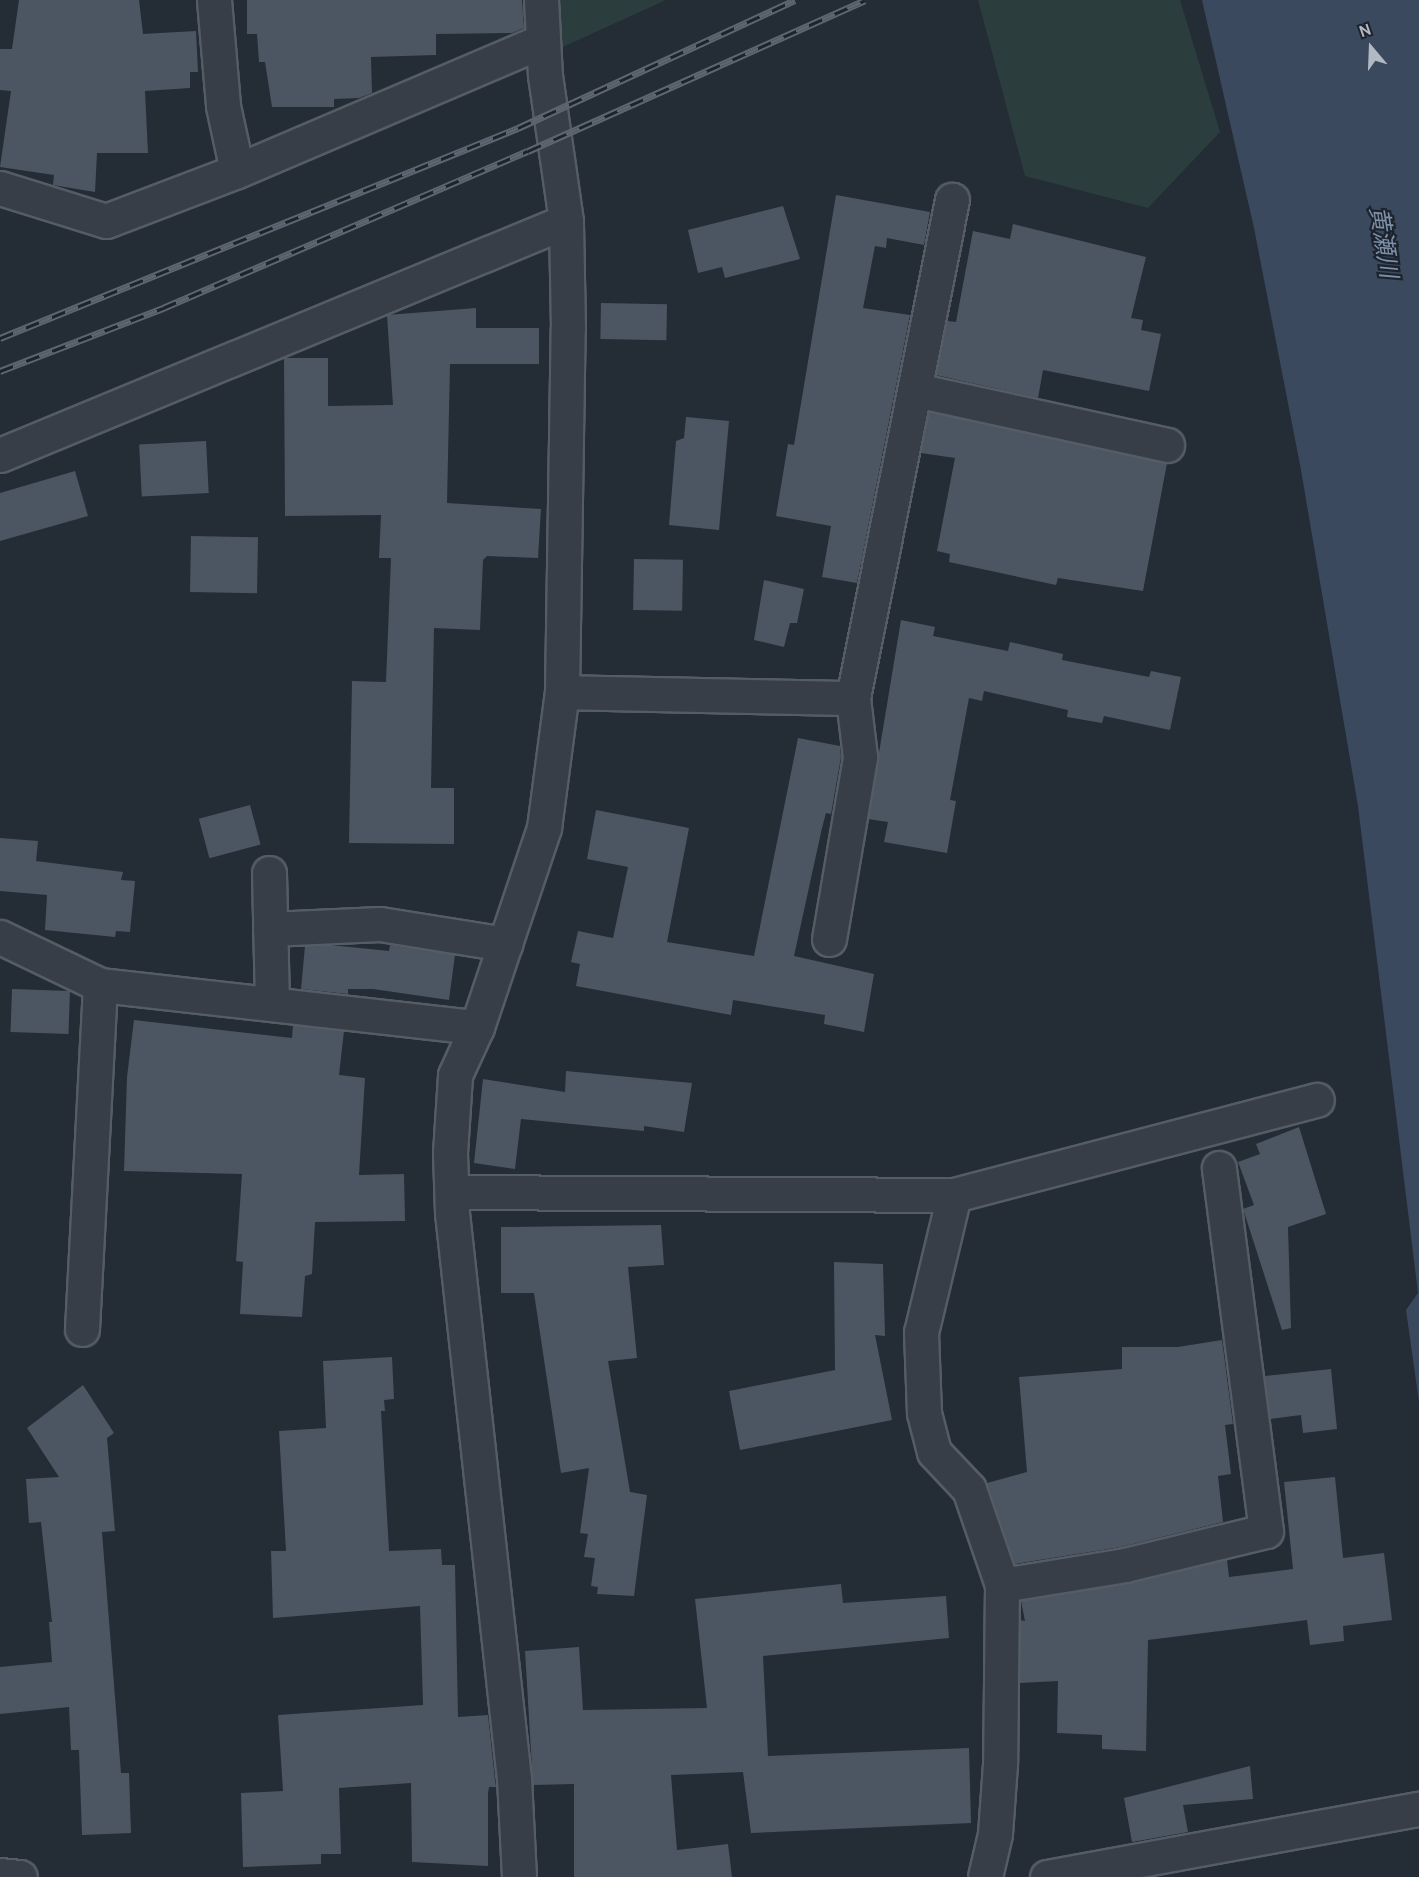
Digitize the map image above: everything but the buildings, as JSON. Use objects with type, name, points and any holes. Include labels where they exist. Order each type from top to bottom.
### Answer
[{"type":"street","points":[[214,0],[223,106],[237,171]]},
{"type":"street","points":[[519,1877],[514,1779],[452,1192],[450,1154],[455,1076],[477,1027],[544,828],[562,692],[568,328],[566,221],[542,41],[541,0]]},
{"type":"street","points":[[0,188],[106,220],[237,171],[542,41]]},
{"type":"street","points":[[829,939],[860,757],[853,698],[952,201]]},
{"type":"street","points":[[0,455],[566,221]]},
{"type":"street","points":[[915,390],[1167,445]]},
{"type":"street","points":[[562,692],[853,698]]},
{"type":"street","points":[[269,873],[272,1004]]},
{"type":"street","points":[[270,929],[380,924],[505,944]]},
{"type":"street","points":[[0,937],[100,985],[477,1027]]},
{"type":"street","points":[[82,1329],[100,985]]},
{"type":"street","points":[[452,1192],[954,1195],[1317,1100]]},
{"type":"street","points":[[1002,1585],[1125,1565],[1266,1532],[1219,1168]]},
{"type":"street","points":[[954,1195],[921,1332],[924,1413],[934,1452],[969,1489],[1002,1585],[1000,1764],[995,1834],[985,1877]]},
{"type":"street","points":[[1047,1877],[1419,1809]]},
{"type":"street","points":[[0,1875],[20,1877]]},
{"type":"shaded area","points":[[539,0],[666,0],[543,56]]},
{"type":"shaded area","points":[[978,0],[1180,0],[1220,132],[1148,208],[1025,176]]},
{"type":"water","name":"黄瀬川","points":[[1202,0],[1419,0],[1419,1402],[1406,1310],[1418,1293],[1358,806],[1301,470],[1254,228]]},
{"type":"railway","points":[[0,338],[518,128],[795,0]]},
{"type":"railway","points":[[0,371],[163,308],[528,151],[865,0]]}]
